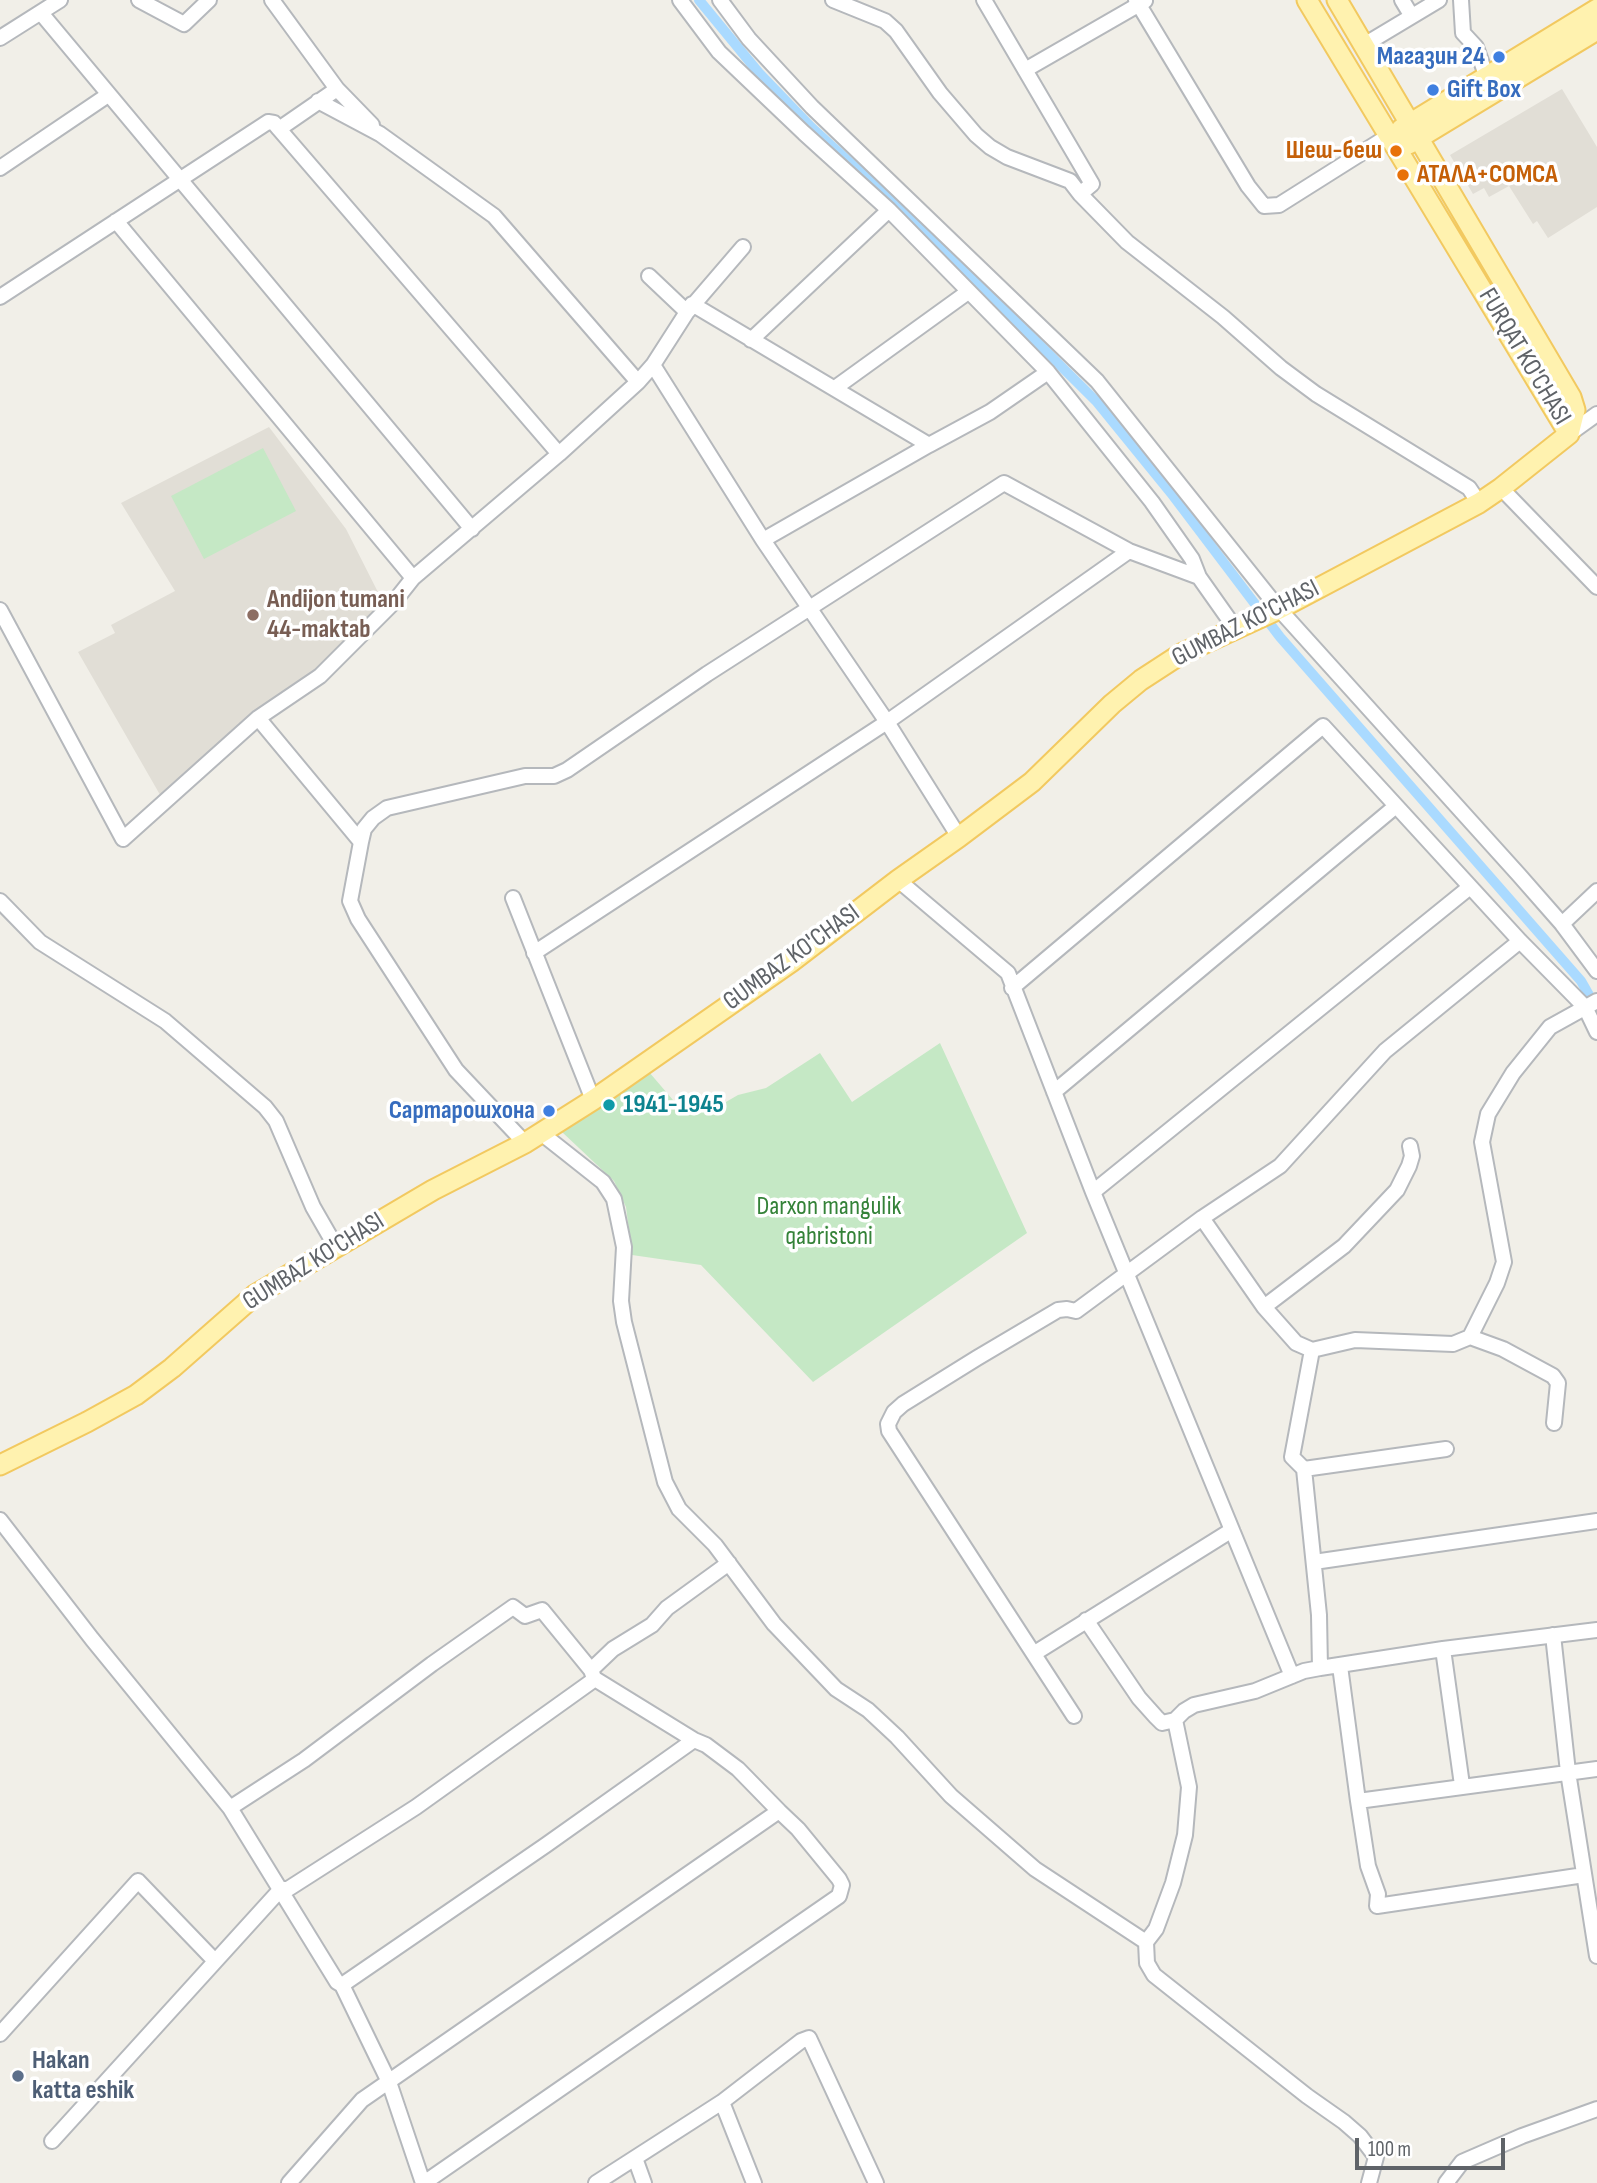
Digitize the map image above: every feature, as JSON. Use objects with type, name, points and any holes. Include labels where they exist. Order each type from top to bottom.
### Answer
[{"type":"main road","name":"FURQAT KO'CHASI","points":[[1307,0],[1569,434]]},
{"type":"main road","name":"FURQAT KO'CHASI","points":[[1337,0],[1571,397],[1575,410],[1569,434]]},
{"type":"main road","points":[[1394,143],[1486,75],[1597,9]]},
{"type":"main road","points":[[1414,130],[1597,30]]},
{"type":"main road","name":"GUMBAZ KO'CHASI","points":[[0,1465],[136,1395],[172,1368],[255,1295],[433,1190],[533,1138],[593,1100],[790,961],[1032,782],[1140,680],[1181,654],[1279,609],[1479,503],[1569,434]]},
{"type":"street","points":[[0,38],[60,0]]},
{"type":"street","points":[[139,0],[184,24],[209,0]]},
{"type":"street","points":[[272,0],[337,89],[380,134]]},
{"type":"street","points":[[680,0],[719,51],[889,210],[1048,372],[1152,502],[1192,559],[1199,577],[1243,625]]},
{"type":"street","points":[[720,0],[749,39],[812,107],[1097,381],[1279,609],[1562,924],[1597,971]]},
{"type":"street","points":[[833,0],[885,21],[896,31],[940,93],[976,135],[990,147],[1070,181],[1127,242],[1223,317],[1281,368],[1326,400],[1469,488],[1479,503]]},
{"type":"street","points":[[984,0],[1092,184],[1080,194]]},
{"type":"street","points":[[1402,0],[1411,15]]},
{"type":"street","points":[[1364,45],[1439,0]]},
{"type":"street","points":[[1461,0],[1464,33],[1476,47],[1486,75]]},
{"type":"street","points":[[1025,70],[1140,2],[1248,186],[1264,206],[1279,205],[1394,143]]},
{"type":"street","points":[[41,13],[472,528]]},
{"type":"street","points":[[279,129],[337,89]]},
{"type":"street","points":[[0,168],[108,95]]},
{"type":"street","points":[[317,101],[380,134],[494,216],[638,382]]},
{"type":"street","points":[[0,297],[268,122],[274,123],[559,454]]},
{"type":"street","points":[[751,340],[889,210]]},
{"type":"street","points":[[116,221],[413,578]]},
{"type":"street","points":[[0,610],[123,839],[258,718],[320,676],[394,602],[413,578],[559,454],[638,382],[653,365],[690,308],[743,247]]},
{"type":"street","points":[[649,276],[690,308],[835,388],[929,445]]},
{"type":"street","points":[[835,388],[968,292]]},
{"type":"street","points":[[653,365],[763,541],[887,722],[960,837]]},
{"type":"street","points":[[763,541],[990,412],[1048,372]]},
{"type":"street","points":[[1569,434],[1597,415]]},
{"type":"street","points":[[1146,1941],[1035,1869],[951,1796],[897,1737],[868,1710],[836,1689],[774,1624],[729,1563],[679,1508],[666,1482],[624,1322],[621,1301],[624,1247],[614,1199],[603,1182],[533,1138],[456,1070],[358,919],[350,901],[364,829],[387,808],[525,776],[554,776],[567,770],[810,607],[1004,483],[1129,551],[1199,577]]},
{"type":"street","points":[[1501,488],[1597,587]]},
{"type":"street","points":[[534,953],[887,722],[1129,551]]},
{"type":"street","points":[[258,718],[361,842]]},
{"type":"street","points":[[1013,988],[1326,722],[1396,806],[1520,941],[1591,1004],[1597,1032]]},
{"type":"street","points":[[1054,1092],[1396,806]]},
{"type":"street","points":[[898,880],[1008,974],[1093,1192],[1292,1676]]},
{"type":"street","points":[[1093,1192],[1471,887]]},
{"type":"street","points":[[1562,924],[1597,891]]},
{"type":"street","points":[[513,898],[593,1100]]},
{"type":"street","points":[[0,901],[40,942],[165,1021],[265,1107],[276,1121],[313,1207],[336,1247]]},
{"type":"street","points":[[1074,1716],[889,1431],[888,1424],[894,1412],[1058,1310],[1076,1311],[1126,1272],[1280,1166],[1385,1051],[1520,941]]},
{"type":"street","points":[[1202,1218],[1264,1307],[1296,1343],[1312,1350],[1355,1340],[1454,1344],[1471,1337],[1504,1262],[1482,1142],[1488,1114],[1513,1073],[1550,1027],[1591,1004]]},
{"type":"street","points":[[1264,1307],[1343,1246],[1397,1190],[1412,1156],[1410,1146]]},
{"type":"street","points":[[1471,1337],[1503,1349],[1553,1376],[1558,1383],[1554,1423]]},
{"type":"street","points":[[1312,1350],[1293,1450],[1294,1461],[1304,1469],[1314,1562],[1320,1668]]},
{"type":"street","points":[[1304,1469],[1446,1449]]},
{"type":"street","points":[[0,1520],[92,1639],[230,1808],[337,1982],[342,1985],[389,2082],[424,2183],[839,1896],[842,1885],[798,1829],[738,1769],[706,1745],[694,1740],[593,1674],[542,1610],[525,1616],[513,1607],[304,1760],[230,1808]]},
{"type":"street","points":[[1314,1562],[1597,1521]]},
{"type":"street","points":[[1035,1653],[1232,1530]]},
{"type":"street","points":[[52,2141],[281,1889],[288,1889],[416,1807],[593,1674],[613,1649],[652,1625],[667,1608],[729,1563]]},
{"type":"street","points":[[1086,1620],[1139,1698],[1162,1723],[1175,1720],[1194,1705],[1255,1691],[1320,1668],[1443,1649],[1597,1630]]},
{"type":"street","points":[[1553,1635],[1568,1772],[1597,1956]]},
{"type":"street","points":[[1443,1649],[1462,1785]]},
{"type":"street","points":[[1340,1666],[1368,1866],[1378,1894],[1377,1906],[1584,1875]]},
{"type":"street","points":[[1175,1720],[1189,1787],[1185,1835],[1174,1883],[1156,1928],[1146,1941],[1147,1963],[1154,1975],[1360,2136],[1376,2157],[1371,2182]]},
{"type":"street","points":[[342,1985],[694,1740]]},
{"type":"street","points":[[1359,1801],[1462,1785],[1597,1769]]},
{"type":"street","points":[[289,2183],[362,2100],[779,1811]]},
{"type":"street","points":[[0,2034],[138,1881],[214,1960]]},
{"type":"street","points":[[596,2183],[722,2102],[809,2038],[876,2183]]},
{"type":"street","points":[[722,2102],[754,2183]]},
{"type":"street","points":[[1446,2183],[1462,2162],[1522,2136],[1597,2109]]},
{"type":"street","points":[[635,2158],[644,2183]]},
{"type":"shaded area","points":[[1562,89],[1597,147],[1597,207],[1548,238],[1537,221],[1533,224],[1509,186],[1489,197],[1484,188],[1473,194],[1450,155]]},
{"type":"shaded area","name":"Andijon tumani 44-maktab","points":[[269,427],[346,529],[385,606],[319,675],[163,800],[78,652],[115,633],[111,625],[175,591],[121,503]]},
{"type":"green space","points":[[263,448],[296,511],[204,559],[171,496]]},
{"type":"green space","name":"Darxon mangulik qabristoni","points":[[940,1043],[1027,1233],[813,1382],[701,1265],[632,1255],[626,1207],[614,1181],[562,1132],[649,1072],[673,1100],[712,1110],[738,1095],[766,1088],[820,1053],[852,1102]]},
{"type":"waterway","points":[[699,0],[759,73],[811,127],[931,237],[1097,402],[1171,493],[1280,637],[1581,981],[1597,1009]]},
{"type":"place","name":"Магазин 24","points":[[1499,57]]},
{"type":"place","name":"Gift Box","points":[[1433,90]]},
{"type":"place","name":"Шеш-беш","points":[[1396,151]]},
{"type":"place","name":"АТАЛА+СОМСА","points":[[1403,175]]},
{"type":"place","name":"Andijon tumani 44-maktab","points":[[253,615]]},
{"type":"place","name":"1941-1945","points":[[609,1105]]},
{"type":"place","name":"Сартарошхона","points":[[549,1111]]},
{"type":"place","name":"Hakan katta eshik","points":[[18,2076]]}]
